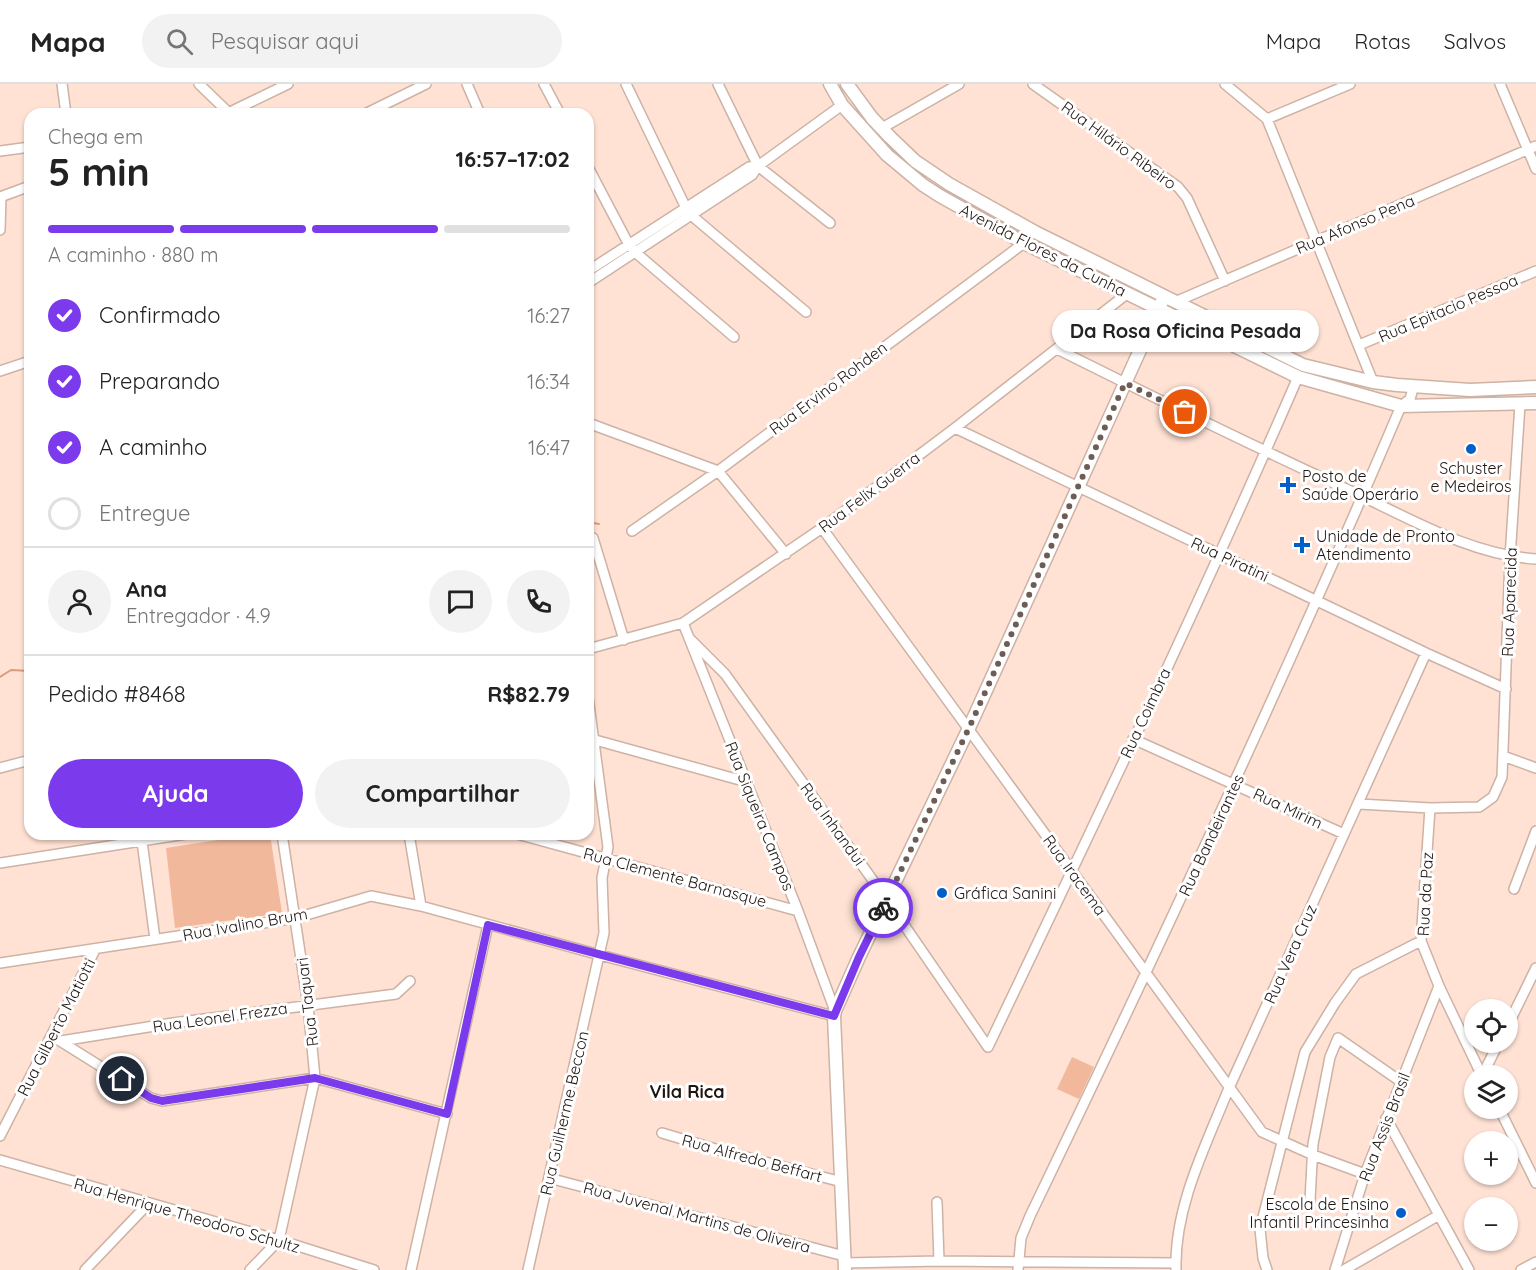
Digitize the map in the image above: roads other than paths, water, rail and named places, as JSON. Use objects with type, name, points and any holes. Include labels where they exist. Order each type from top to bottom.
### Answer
[{"type":"main road","name":"Avenida Flores da Cunha","points":[[830,84],[842,105],[858,124],[887,154],[923,185],[1024,243],[1298,377],[1401,406],[1536,403]]},
{"type":"main road","name":"Avenida Flores da Cunha","points":[[847,84],[872,118],[915,161],[949,184],[1035,232],[1303,365],[1373,382],[1397,385],[1470,390],[1536,387]]},
{"type":"main road","points":[[842,105],[850,102],[872,118]]},
{"type":"main road","points":[[858,124],[873,134],[882,128]]},
{"type":"main road","points":[[835,1013],[886,900],[969,728],[1158,309],[1169,300]]},
{"type":"main road","name":"Rua Siqueira Campos","points":[[835,1013],[845,1263]]},
{"type":"street","points":[[63,84],[65,108]]},
{"type":"street","points":[[199,84],[222,108]]},
{"type":"street","points":[[240,108],[288,84]]},
{"type":"street","points":[[467,84],[477,108]]},
{"type":"street","points":[[544,84],[557,108]]},
{"type":"street","points":[[626,84],[689,212],[806,312]]},
{"type":"street","points":[[718,84],[758,166],[830,223]]},
{"type":"street","points":[[882,128],[959,84]]},
{"type":"street","name":"Rua Hilário Ribeiro","points":[[1033,84],[1178,187],[1187,198],[1225,281]]},
{"type":"street","points":[[1225,84],[1267,119],[1373,382]]},
{"type":"street","points":[[1267,119],[1350,84]]},
{"type":"street","points":[[1500,84],[1532,148],[1536,169]]},
{"type":"street","points":[[375,108],[420,86]]},
{"type":"street","points":[[595,271],[752,175],[758,166],[842,105]]},
{"type":"street","points":[[0,151],[24,148]]},
{"type":"street","name":"Rua Afonso Pena","points":[[1169,300],[1225,281],[1532,148]]},
{"type":"street","points":[[594,178],[632,248],[734,337]]},
{"type":"street","points":[[0,230],[1,197],[24,188]]},
{"type":"street","name":"Rua Ervino Rohden","points":[[632,531],[718,471],[1024,243]]},
{"type":"street","name":"Rua Epitacio Pessoa","points":[[1359,345],[1536,271]]},
{"type":"street","name":"Rua Felix Guerra","points":[[594,648],[683,623],[822,528],[1128,293]]},
{"type":"street","points":[[1057,349],[1265,452],[1456,540],[1510,558],[1536,559]]},
{"type":"street","points":[[0,371],[24,363]]},
{"type":"street","name":"Rua Coimbra","points":[[988,1047],[1220,554],[1298,377]]},
{"type":"street","points":[[1397,385],[1393,395],[1401,406],[1410,399],[1412,392],[1410,385]]},
{"type":"street","name":"Rua Aparecida","points":[[1430,808],[1479,807],[1493,797],[1502,777],[1510,558],[1520,404]]},
{"type":"street","name":"Rua Bandeirantes","points":[[1018,1266],[1021,1238],[1029,1216],[1147,974],[1235,784],[1401,406]]},
{"type":"street","points":[[594,425],[718,471],[786,554]]},
{"type":"street","name":"Rua Piratini","points":[[954,428],[1506,689]]},
{"type":"street","name":"Rua Iracema","points":[[822,528],[1262,1132],[1313,1155],[1365,1174]]},
{"type":"street","points":[[594,541],[624,640]]},
{"type":"street","name":"Rua Siqueira Campos","points":[[683,623],[798,911],[835,1013]]},
{"type":"street","name":"Rua Inhandui","points":[[689,639],[725,674],[988,1047]]},
{"type":"street","name":"Rua Vera Cruz","points":[[1175,1266],[1179,1226],[1203,1154],[1229,1088],[1426,653]]},
{"type":"street","name":"Rua Mirim","points":[[1133,739],[1344,834]]},
{"type":"street","points":[[594,740],[747,782]]},
{"type":"street","points":[[1503,756],[1536,768]]},
{"type":"street","name":"Rua Guilherme Beccon","points":[[528,1270],[604,933],[602,878],[608,847],[594,758]]},
{"type":"street","points":[[0,768],[24,762]]},
{"type":"street","points":[[1359,804],[1430,808]]},
{"type":"street","name":"Rua da Paz","points":[[1430,808],[1421,941],[1439,986],[1477,1065]]},
{"type":"street","points":[[1514,889],[1536,831]]},
{"type":"street","points":[[0,863],[125,840]]},
{"type":"street","points":[[141,840],[155,939]]},
{"type":"street","name":"Rua Taquari","points":[[279,1240],[315,1078],[308,1005],[283,840]]},
{"type":"street","points":[[410,840],[421,906]]},
{"type":"street","name":"Rua Clemente Barnasque","points":[[539,840],[798,911]]},
{"type":"street","name":"Rua Ivalino Brum","points":[[0,963],[296,918],[371,896],[421,906],[600,956],[835,1013]]},
{"type":"street","points":[[411,1270],[488,925]]},
{"type":"street","points":[[1267,1270],[1263,1258],[1260,1229],[1305,1052],[1356,974],[1421,941]]},
{"type":"street","name":"Rua Gilberto Matiotti","points":[[0,1136],[95,950]]},
{"type":"street","points":[[1518,1005],[1536,968]]},
{"type":"street","name":"Rua Leonel Frezza","points":[[62,1041],[396,994],[410,981]]},
{"type":"street","name":"Rua Assis Brasil","points":[[1335,1270],[1365,1174],[1439,986]]},
{"type":"street","points":[[52,1036],[151,1098],[162,1101],[315,1078],[447,1114]]},
{"type":"street","points":[[1310,1200],[1312,1144],[1330,1057],[1338,1038],[1400,1081]]},
{"type":"street","points":[[1386,1118],[1469,1270]]},
{"type":"street","points":[[1504,1119],[1536,1183]]},
{"type":"street","name":"Rua Alfredo Beffart","points":[[662,1133],[842,1182]]},
{"type":"street","name":"Rua Henrique Theodoro Schultz","points":[[0,1160],[279,1240],[374,1270]]},
{"type":"street","name":"Rua Juvenal Martins de Oliveira","points":[[549,1178],[845,1263],[939,1261],[1018,1266],[1175,1266]]},
{"type":"street","points":[[937,1202],[939,1261]]},
{"type":"street","points":[[85,1270],[148,1204]]},
{"type":"street","points":[[1344,1270],[1439,1215]]},
{"type":"street","points":[[250,1270],[279,1240]]},
{"type":"street","points":[[1521,1270],[1536,1262]]},
{"type":"waterway","points":[[594,523],[599,524]]},
{"type":"waterway","points":[[0,677],[11,670],[24,671]]},
{"type":"place","name":"Da Rosa Oficina Pesada","points":[[1185,412]]},
{"type":"place","name":"Schuster e Medeiros","points":[[1471,449]]},
{"type":"place","name":"Posto de Saúde Operário","points":[[1288,485]]},
{"type":"place","name":"Unidade de Pronto Atendimento","points":[[1302,545]]},
{"type":"place","name":"Gráfica Sanini","points":[[942,893]]},
{"type":"place","name":"Escola de Ensino Infantil Princesinha","points":[[1401,1213]]},
{"type":"district","name":"Vila Rica","points":[[687,1092]]}]
